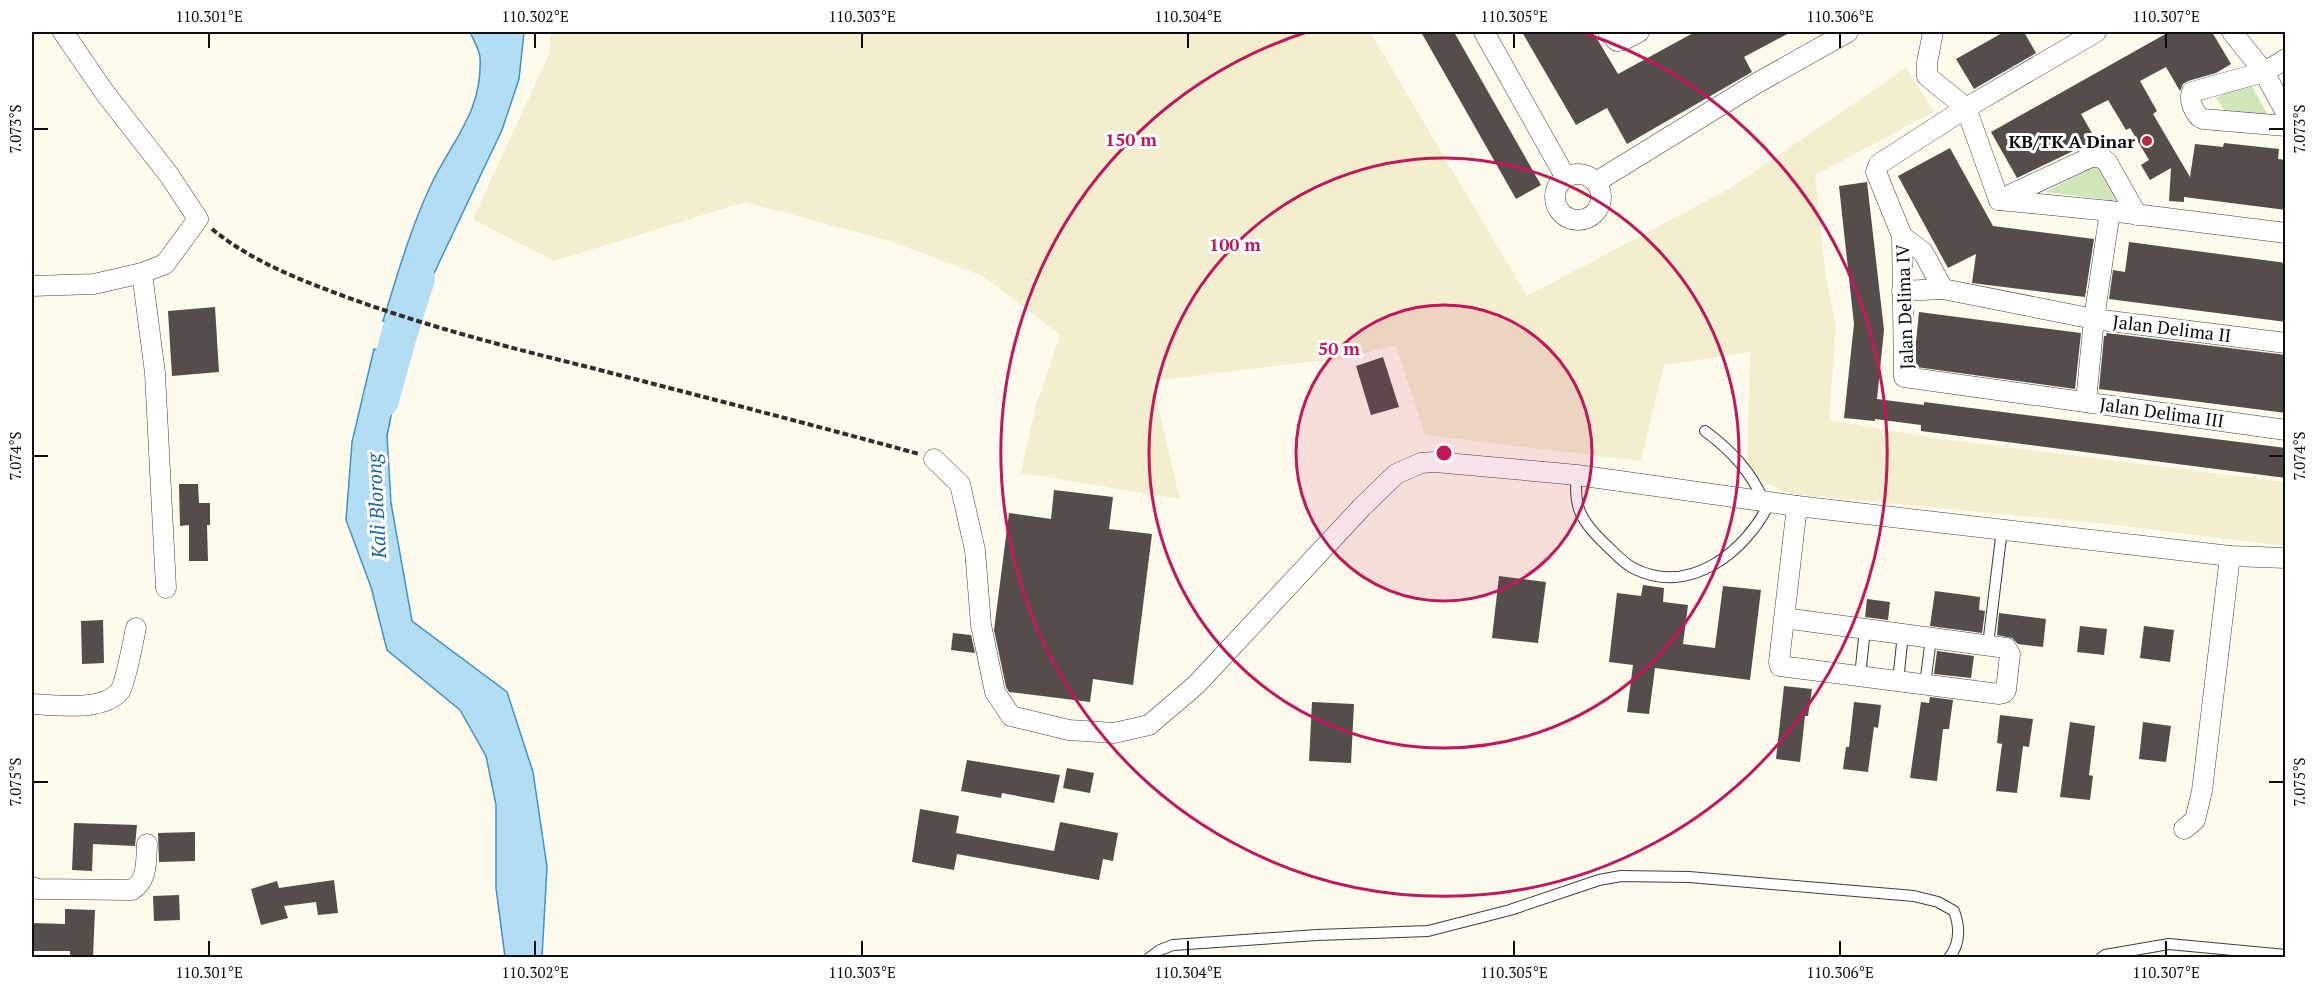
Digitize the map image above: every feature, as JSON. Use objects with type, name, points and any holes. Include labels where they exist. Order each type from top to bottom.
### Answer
[{"type":"street","points":[[32,286],[94,284],[142,273],[165,264],[198,219],[169,174],[105,93],[63,32]]},
{"type":"street","points":[[1484,32],[1566,178]]},
{"type":"street","points":[[1610,34],[1617,41],[1639,32]]},
{"type":"street","points":[[1596,182],[1757,83],[1848,32]]},
{"type":"street","points":[[1933,32],[1927,76],[1966,108],[1999,200]]},
{"type":"street","points":[[1966,108],[2096,32]]},
{"type":"street","points":[[2232,32],[2264,72],[2286,113]]},
{"type":"street","points":[[2286,59],[2264,72],[2192,92],[2190,96],[2196,114],[2203,119],[2286,126]]},
{"type":"street","name":"Jalan Delima IV","points":[[1966,108],[1879,164],[1876,172],[1902,236],[1904,377],[2086,401]]},
{"type":"street","points":[[1999,200],[2091,157],[2100,157],[2108,162],[2137,215]]},
{"type":"street","points":[[1582,175],[1596,182],[1601,197],[1600,205],[1590,217],[1575,220],[1561,212],[1556,198],[1557,190],[1566,178],[1582,175]]},
{"type":"street","points":[[1999,200],[2286,233]]},
{"type":"street","name":"Jalan Delima II","points":[[2110,211],[2094,318],[2286,343]]},
{"type":"street","points":[[1902,236],[1923,252],[1943,289]]},
{"type":"street","points":[[142,273],[155,373],[166,588]]},
{"type":"street","points":[[1902,291],[1943,289],[2094,318]]},
{"type":"street","name":"Jalan Delima III","points":[[2094,318],[2086,401],[2286,430]]},
{"type":"street","points":[[934,459],[960,484],[975,550],[981,626],[995,692],[1011,716],[1069,730],[1114,733],[1149,725],[1196,685],[1362,507],[1396,474],[1421,463],[1436,462],[1577,475],[1797,506],[2230,556],[2286,558]]},
{"type":"street","points":[[1784,618],[1988,645],[2009,650],[2004,693],[1780,666],[1784,618],[1797,506]]},
{"type":"street","points":[[2184,829],[2194,820],[2202,791],[2230,556]]},
{"type":"street","points":[[32,704],[86,705],[108,701],[121,690],[136,628]]},
{"type":"street","points":[[32,887],[38,889],[132,890],[138,886],[143,877],[147,844]]},
{"type":"lane","points":[[1577,475],[1576,506],[1600,539],[1631,567],[1649,574],[1672,577],[1702,572],[1739,546],[1763,518],[1767,502],[1741,462],[1727,447],[1705,431]]},
{"type":"lane","points":[[1988,645],[2002,529]]},
{"type":"lane","points":[[1860,676],[1865,629]]},
{"type":"lane","points":[[1898,681],[1903,634]]},
{"type":"lane","points":[[1925,685],[1931,638]]},
{"type":"lane","points":[[1149,957],[1173,945],[1317,935],[1428,931],[1510,910],[1599,880],[1621,876],[1689,877],[1914,896],[1938,902],[1954,911],[1958,922],[1958,942],[1949,957]]},
{"type":"lane","points":[[2101,957],[2169,944],[2286,956]]},
{"type":"path","points":[[198,219],[233,247],[298,279],[367,304],[459,334],[796,420],[934,459]]},
{"type":"shaded area","points":[[550,32],[1370,32],[1527,296],[1729,189],[1906,68],[1934,112],[1815,175],[1825,272],[1836,327],[1829,420],[1934,438],[2285,482],[2285,546],[2099,523],[1790,494],[1747,474],[1750,352],[1664,365],[1641,461],[1425,435],[1396,345],[1337,361],[1316,361],[1152,381],[1180,499],[1021,473],[1035,408],[1060,335],[983,276],[890,241],[745,202],[554,261],[473,219],[550,52]]},
{"type":"green space","points":[[2249,81],[2268,115],[2230,119],[2216,98]]},
{"type":"green space","points":[[2097,165],[2118,201],[2045,192]]},
{"type":"water","points":[[470,32],[524,32],[519,79],[502,130],[428,286],[417,329],[383,321],[404,253],[423,203],[471,111],[480,77],[480,57]]},
{"type":"water","points":[[374,349],[403,356],[387,436],[391,503],[412,621],[507,692],[533,772],[547,867],[542,957],[505,957],[496,888],[496,805],[486,756],[460,710],[387,650],[371,587],[346,520],[352,442]]},
{"type":"building","points":[[1421,32],[1454,32],[1541,185],[1516,199]]},
{"type":"building","points":[[1522,32],[1593,32],[1618,74],[1695,32],[1791,32],[1744,57],[1752,72],[1627,144],[1607,108],[1576,125]]},
{"type":"building","points":[[2004,32],[2024,32],[2036,53],[1974,89],[1956,59]]},
{"type":"building","points":[[2169,32],[2212,32],[2231,64],[2216,73],[2188,81],[2183,84],[2180,91],[2166,67],[2140,81],[2157,111],[2153,114],[2190,177],[2195,144],[2223,147],[2224,143],[2279,149],[2278,159],[2286,160],[2286,210],[2184,197],[2184,202],[2169,201],[2171,168],[2150,180],[2141,165],[2149,160],[2130,128],[2126,130],[2108,100],[2081,114],[2096,140],[2017,178],[1991,132]]},
{"type":"building","points":[[1950,148],[1993,226],[2094,239],[2085,297],[1972,283],[1976,254],[1948,268],[1898,176]]},
{"type":"building","points":[[1867,182],[1884,330],[1877,399],[1924,405],[1924,402],[2286,448],[2286,478],[1921,431],[1921,425],[1875,419],[1875,421],[1844,418],[1854,324],[1839,186]]},
{"type":"building","points":[[2129,242],[2286,263],[2286,322],[2109,299],[2113,270],[2125,272]]},
{"type":"building","points":[[215,307],[219,372],[172,376],[168,311]]},
{"type":"building","points":[[1919,312],[2081,333],[2075,389],[1916,367]]},
{"type":"building","points":[[2107,333],[2286,355],[2286,413],[2099,389],[2104,336]]},
{"type":"building","points":[[1383,357],[1399,407],[1371,415],[1356,366]]},
{"type":"building","points":[[179,484],[198,484],[199,503],[210,503],[210,525],[207,525],[208,561],[189,561],[189,525],[180,526]]},
{"type":"building","points":[[1054,490],[1113,497],[1109,529],[1152,534],[1133,685],[1093,679],[1090,702],[1009,692],[994,630],[1009,513],[1051,519]]},
{"type":"building","points":[[1499,576],[1546,582],[1538,643],[1492,638]]},
{"type":"building","points":[[1643,585],[1664,588],[1663,602],[1688,605],[1683,644],[1715,648],[1723,586],[1761,590],[1750,680],[1655,668],[1649,714],[1627,712],[1633,665],[1609,662],[1617,593],[1641,596]]},
{"type":"building","points":[[1935,591],[1980,597],[1979,610],[1985,611],[1982,633],[1930,626]]},
{"type":"building","points":[[1867,599],[1890,602],[1888,620],[1865,617]]},
{"type":"building","points":[[1999,613],[2046,619],[2043,647],[2018,644],[2012,638],[1997,635]]},
{"type":"building","points":[[103,620],[104,663],[82,664],[81,621]]},
{"type":"building","points":[[2080,626],[2107,629],[2104,655],[2077,652]]},
{"type":"building","points":[[2144,626],[2174,630],[2170,662],[2140,658]]},
{"type":"building","points":[[953,633],[971,635],[975,653],[951,650]]},
{"type":"building","points":[[1937,651],[1974,656],[1971,678],[1934,674]]},
{"type":"building","points":[[1784,686],[1812,689],[1808,716],[1805,716],[1800,762],[1776,759]]},
{"type":"building","points":[[1930,697],[1953,700],[1949,729],[1943,729],[1937,781],[1910,778],[1921,702],[1929,703]]},
{"type":"building","points":[[1312,702],[1354,704],[1351,763],[1309,761]]},
{"type":"building","points":[[1854,702],[1881,705],[1878,728],[1874,727],[1868,772],[1843,769],[1846,747],[1849,747]]},
{"type":"building","points":[[2000,715],[2033,719],[2029,747],[2023,746],[2017,793],[1996,791],[2002,744],[1997,743]]},
{"type":"building","points":[[2070,722],[2095,726],[2089,775],[2093,776],[2090,800],[2060,797]]},
{"type":"building","points":[[2143,722],[2171,726],[2166,762],[2139,759]]},
{"type":"building","points":[[967,760],[1060,775],[1054,803],[1002,793],[1001,798],[961,791]]},
{"type":"building","points":[[1067,768],[1094,773],[1090,793],[1063,788]]},
{"type":"building","points":[[920,809],[959,816],[956,833],[1054,851],[1060,822],[1118,833],[1113,861],[1103,859],[1099,880],[957,854],[954,870],[912,862]]},
{"type":"building","points":[[74,823],[137,825],[135,846],[93,844],[92,871],[72,870]]},
{"type":"building","points":[[195,832],[195,861],[159,862],[158,833]]},
{"type":"building","points":[[334,880],[338,913],[318,915],[316,902],[284,906],[288,918],[261,925],[251,889],[277,881],[279,888]]},
{"type":"building","points":[[179,895],[180,920],[154,921],[153,896]]},
{"type":"building","points":[[65,909],[95,910],[93,957],[70,957],[70,951],[32,951],[32,923],[65,924]]},
{"type":"waterway","name":"Kali Blorong","points":[[381,400],[417,278]]},
{"type":"place","name":"KB/TK A Dinar","points":[[2147,141]]}]
